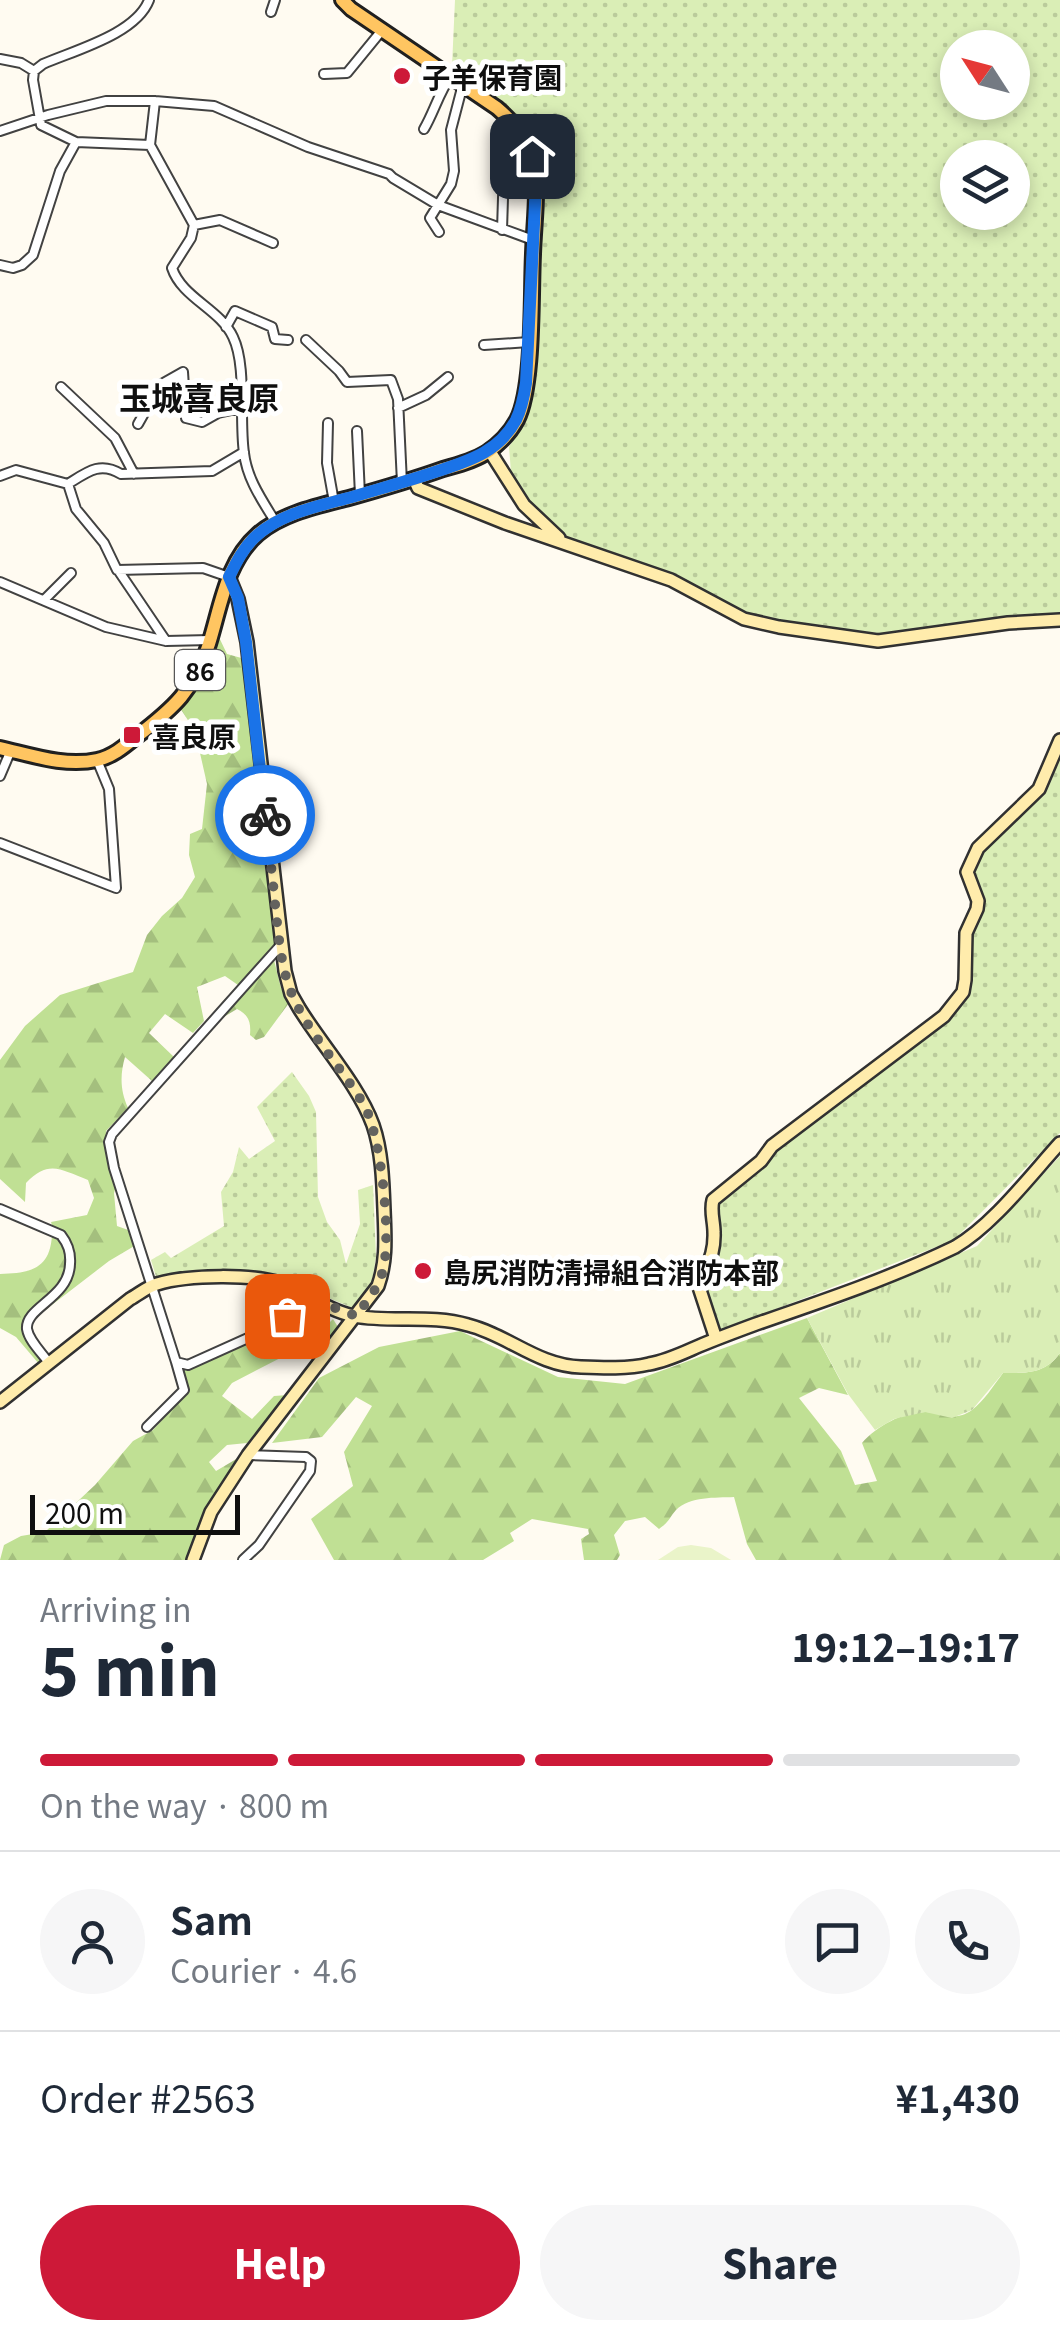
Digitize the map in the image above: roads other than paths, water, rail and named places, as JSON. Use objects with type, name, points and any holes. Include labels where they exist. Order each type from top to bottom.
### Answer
[{"type":"main road","name":"86","points":[[364,0],[379,27]]},
{"type":"main road","name":"86","points":[[96,760],[121,749],[180,701],[201,668],[229,577],[249,544],[276,523],[304,510],[474,459],[506,436],[523,404],[535,169],[526,141],[514,122],[343,3]]},
{"type":"main road","points":[[5,749],[69,762],[96,760]]},
{"type":"street","points":[[149,0],[143,13],[108,38],[43,64],[34,71],[33,80],[41,125],[76,142],[150,146]]},
{"type":"street","points":[[270,12],[275,0]]},
{"type":"street","points":[[324,74],[347,73],[379,27]]},
{"type":"street","points":[[0,60],[21,63],[34,71]]},
{"type":"street","points":[[424,129],[444,85],[457,80],[451,130],[452,184],[430,218],[438,232]]},
{"type":"street","points":[[0,131],[106,101],[214,106],[308,148],[389,174],[438,205],[533,240]]},
{"type":"street","points":[[155,101],[150,146],[194,225],[172,268],[176,281],[232,334],[240,356],[248,475],[276,523]]},
{"type":"street","points":[[502,230],[504,166],[514,122]]},
{"type":"street","points":[[0,265],[13,268],[33,255],[60,172],[76,142]]},
{"type":"street","points":[[194,225],[220,220],[272,243]]},
{"type":"street","points":[[226,326],[235,310],[272,327],[274,339],[288,340]]},
{"type":"street","points":[[306,340],[347,382],[391,380],[398,399],[408,481],[418,488],[505,523],[671,580],[744,619],[779,628],[878,641],[1060,620]]},
{"type":"street","points":[[484,345],[529,342]]},
{"type":"street","points":[[138,424],[160,385],[182,372],[186,418],[202,422],[218,413],[242,408]]},
{"type":"street","points":[[398,408],[426,395],[448,377]]},
{"type":"street","points":[[61,387],[115,438],[134,474]]},
{"type":"street","points":[[328,423],[327,464],[334,502]]},
{"type":"street","points":[[357,431],[360,494]]},
{"type":"street","points":[[490,450],[524,505],[562,541]]},
{"type":"street","points":[[0,476],[16,470],[68,484],[100,466],[121,474],[212,471],[244,452]]},
{"type":"street","points":[[68,484],[76,510],[104,542],[117,570],[166,641]]},
{"type":"street","points":[[117,570],[204,568],[229,577],[238,598],[280,946],[292,994],[364,1106],[376,1140],[383,1192],[386,1252],[378,1286],[248,1455],[211,1512],[193,1560]]},
{"type":"street","points":[[44,600],[71,572]]},
{"type":"street","points":[[0,582],[106,627],[166,641],[210,640]]},
{"type":"street","points":[[716,1339],[699,1286],[713,1254],[712,1200],[761,1161],[772,1146],[954,1006],[966,980],[966,933],[978,901],[967,872],[971,861],[978,848],[1039,789],[1060,740]]},
{"type":"street","points":[[0,776],[5,749]]},
{"type":"street","points":[[0,843],[116,888],[109,789],[96,760]]},
{"type":"street","points":[[147,1427],[184,1390],[109,1142],[280,946]]},
{"type":"street","points":[[0,1402],[130,1299],[152,1286],[186,1280],[249,1277],[283,1284],[356,1316],[466,1324],[548,1362],[579,1368],[649,1364],[844,1294],[955,1247],[987,1222],[1060,1143]]},
{"type":"street","points":[[0,1208],[60,1234],[67,1243],[67,1281],[28,1321],[30,1338],[48,1363]]},
{"type":"street","points":[[176,1362],[188,1365],[270,1328],[310,1298]]},
{"type":"street","points":[[243,1560],[260,1545],[310,1471],[311,1461],[306,1457],[248,1455]]},
{"type":"place","name":"子羊保育園","points":[[402,76]]},
{"type":"place","name":"喜良原","points":[[132,735]]},
{"type":"place","name":"島尻消防清掃組合消防本部","points":[[423,1271]]},
{"type":"district","name":"玉城喜良原","points":[[199,396]]}]
